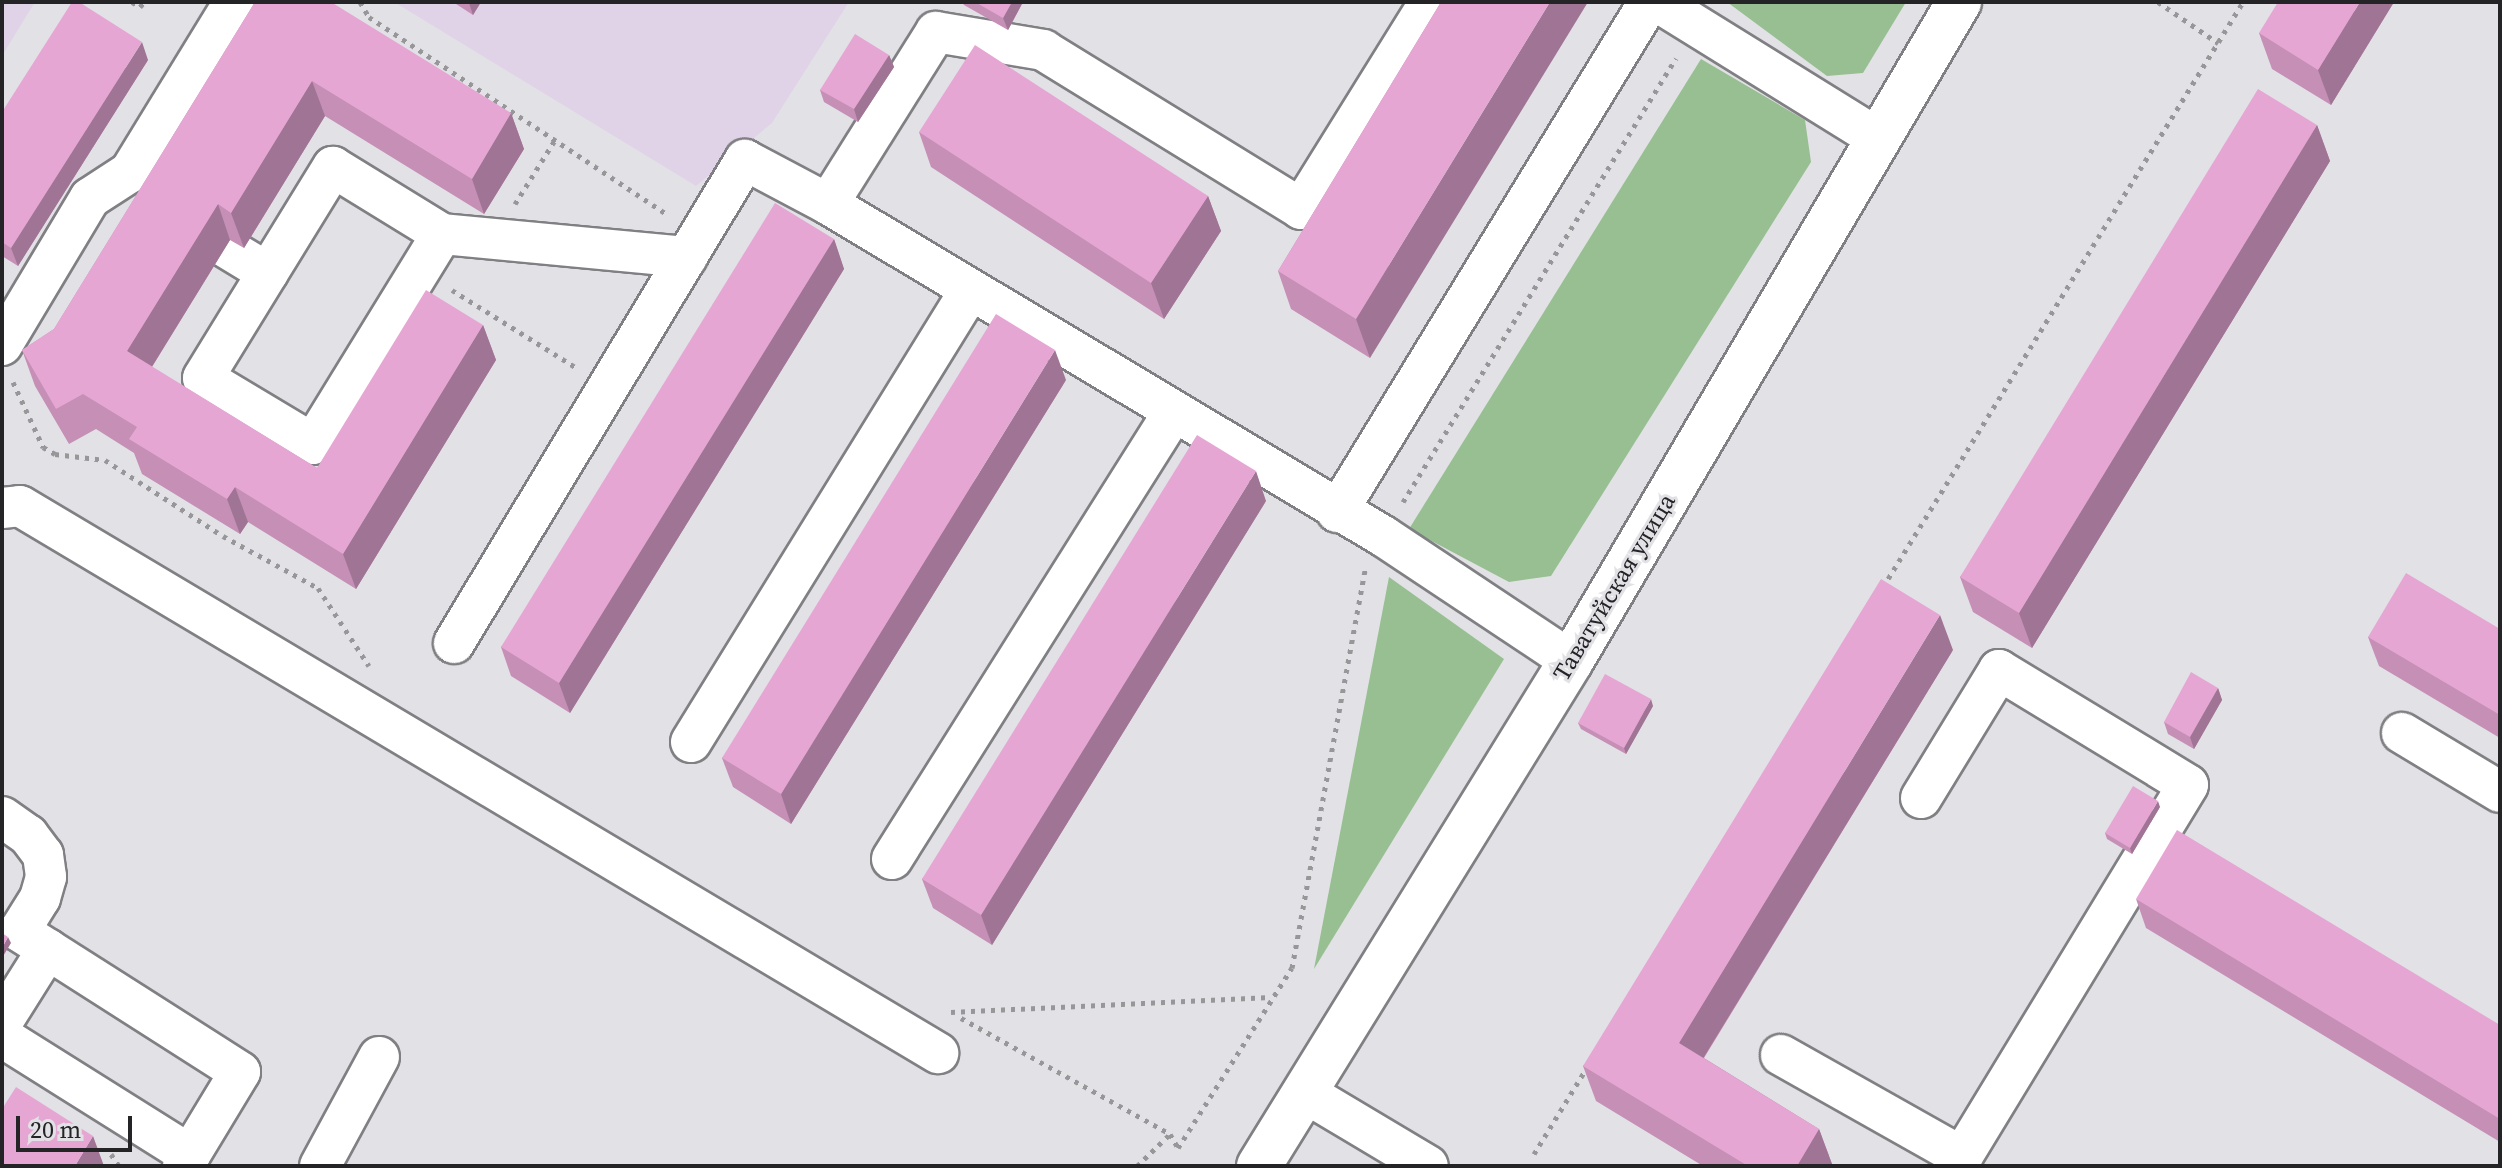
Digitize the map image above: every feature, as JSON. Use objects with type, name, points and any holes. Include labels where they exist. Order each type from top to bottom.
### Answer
[{"type":"main road","name":"Таватуйская улица","points":[[1259,1166],[1571,661],[1959,2]]},
{"type":"street","points":[[5,358],[90,198],[130,172],[234,2]]},
{"type":"street","points":[[828,204],[944,17],[1043,50],[1301,209],[1430,2]]},
{"type":"street","points":[[1337,512],[1649,2]]},
{"type":"street","points":[[1658,2],[1877,138]]},
{"type":"street","points":[[454,643],[745,160],[828,204],[969,292],[1337,512],[1383,536],[1571,661]]},
{"type":"street","points":[[442,234],[313,444],[203,378],[333,167],[442,234],[492,239],[693,246]]},
{"type":"street","points":[[90,198],[140,193],[152,200]]},
{"type":"street","points":[[225,247],[268,273]]},
{"type":"street","points":[[691,742],[969,292]]},
{"type":"street","points":[[892,859],[1173,413]]},
{"type":"street","points":[[2,508],[20,506],[938,1053]]},
{"type":"street","points":[[1781,1055],[1959,1161],[2188,785],[1999,670],[1921,798]]},
{"type":"street","points":[[2402,733],[2500,792]]},
{"type":"street","points":[[2,817],[28,835],[43,855],[46,877],[40,898],[23,933],[2,1022]]},
{"type":"street","points":[[2,1037],[187,1161],[240,1072],[23,933]]},
{"type":"street","points":[[320,1166],[379,1057]]},
{"type":"street","points":[[1304,1092],[1428,1166]]},
{"type":"path","points":[[132,2],[140,7],[144,2]]},
{"type":"path","points":[[360,2],[369,17],[555,140],[693,246]]},
{"type":"path","points":[[2158,2],[2218,43]]},
{"type":"path","points":[[1880,591],[2243,2]]},
{"type":"path","points":[[492,239],[555,140]]},
{"type":"path","points":[[420,270],[608,388]]},
{"type":"path","points":[[5,358],[43,447],[55,454],[105,460],[223,536],[318,588],[374,673]]},
{"type":"path","points":[[951,1012],[1272,997]]},
{"type":"path","points":[[1534,1154],[1592,1060]]},
{"type":"shaded area","points":[[2,2],[35,2],[2,56]]},
{"type":"shaded area","points":[[394,2],[849,2],[772,123],[696,186]]},
{"type":"green space","points":[[1727,2],[1906,2],[1863,73],[1827,76]]},
{"type":"green space","points":[[1701,59],[1805,120],[1811,162],[1551,576],[1509,582],[1409,529]]},
{"type":"green space","points":[[1389,577],[1504,659],[1314,969]]},
{"type":"building","points":[[72,2],[79,2],[142,42],[11,248],[2,242],[2,112]]},
{"type":"building","points":[[255,2],[331,2],[511,113],[472,179],[312,81],[231,213],[218,204],[127,351],[317,468],[426,290],[483,325],[343,554],[235,487],[227,499],[129,439],[137,427],[83,394],[56,409],[22,350],[54,329]]},
{"type":"building","points":[[975,2],[1012,2],[1003,18]]},
{"type":"building","points":[[1441,2],[1550,2],[1356,319],[1278,271]]},
{"type":"building","points":[[2278,2],[2360,2],[2318,70],[2259,33]]},
{"type":"building","points":[[855,34],[889,55],[854,109],[820,90]]},
{"type":"building","points":[[975,45],[1208,196],[1151,283],[919,132]]},
{"type":"building","points":[[2258,89],[2317,125],[2019,613],[1960,577]]},
{"type":"building","points":[[775,203],[834,239],[559,683],[501,647]]},
{"type":"building","points":[[996,314],[1055,350],[781,794],[722,758]]},
{"type":"building","points":[[1197,435],[1256,471],[981,915],[922,879]]},
{"type":"building","points":[[2406,573],[2500,629],[2500,715],[2368,637]]},
{"type":"building","points":[[1881,579],[1940,615],[1679,1043],[1819,1129],[1797,1166],[1748,1166],[1583,1066]]},
{"type":"building","points":[[2191,672],[2218,688],[2190,737],[2164,722]]},
{"type":"building","points":[[1605,674],[1651,699],[1624,748],[1578,723]]},
{"type":"building","points":[[2133,786],[2158,801],[2130,848],[2105,833]]},
{"type":"building","points":[[2177,830],[2500,1025],[2500,1119],[2136,899]]},
{"type":"building","points":[[2,933],[8,937],[2,948]]},
{"type":"building","points":[[16,1087],[93,1136],[75,1166],[2,1166],[2,1109]]}]
